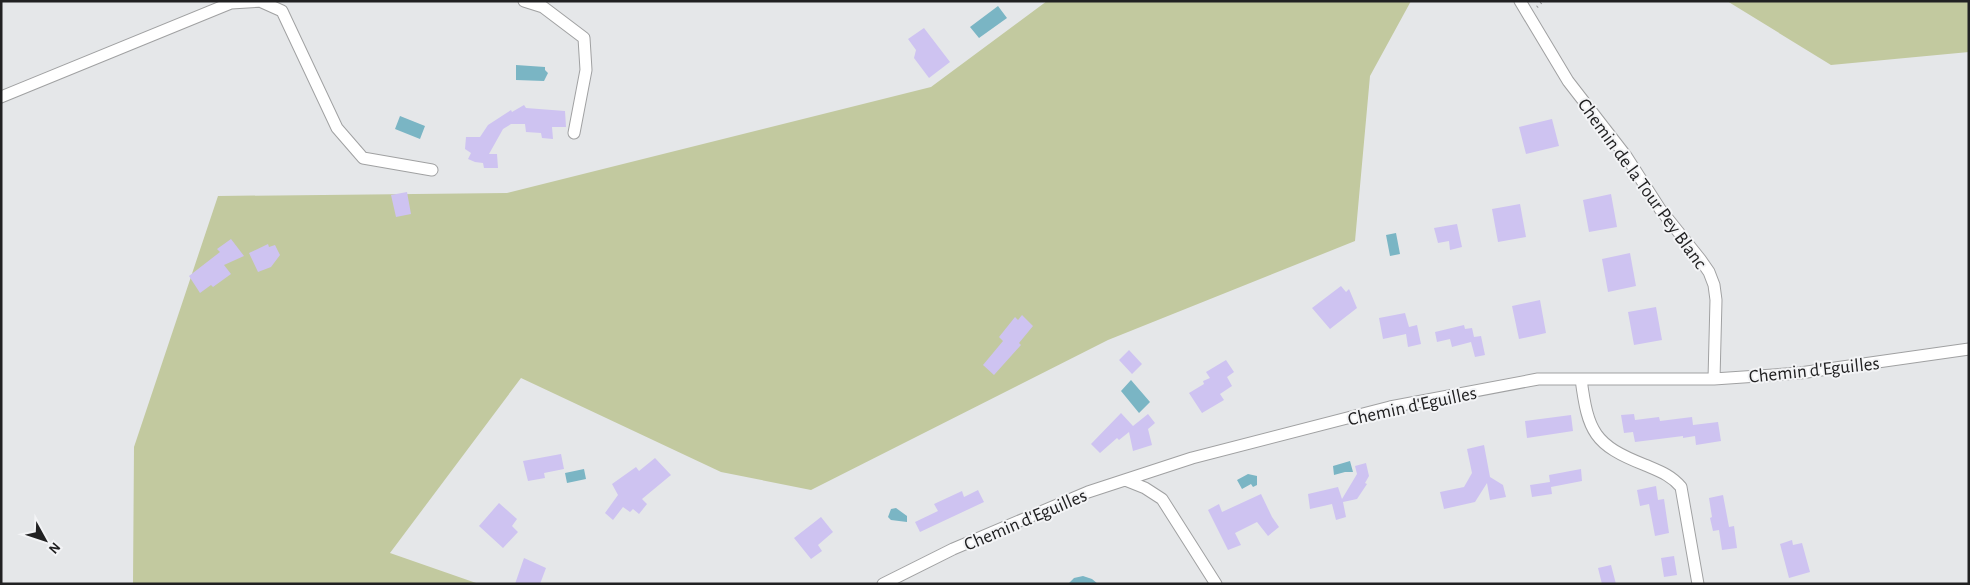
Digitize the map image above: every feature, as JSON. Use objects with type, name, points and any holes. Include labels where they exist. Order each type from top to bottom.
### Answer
[{"type":"street","points":[[524,1],[543,7],[584,38],[586,70],[574,133]]},
{"type":"street","name":"Chemin de la Tour Pey Blanc","points":[[1520,1],[1568,81],[1626,156],[1660,209],[1709,272],[1714,285],[1716,300],[1714,379]]},
{"type":"street","points":[[1,97],[231,3],[263,2],[282,11],[337,128],[363,158],[432,170]]},
{"type":"street","name":"Chemin d'Eguilles","points":[[883,584],[953,549],[1088,492],[1192,458],[1390,407],[1538,379],[1714,379],[1800,374],[1969,349]]},
{"type":"street","points":[[1581,379],[1584,407],[1593,430],[1603,444],[1624,457],[1662,472],[1674,479],[1681,487],[1698,584]]},
{"type":"street","points":[[1125,480],[1145,488],[1162,499],[1216,584]]},
{"type":"green space","points":[[1047,1],[1411,1],[1370,76],[1355,241],[1108,340],[811,490],[721,472],[521,378],[390,553],[479,584],[133,584],[134,447],[218,196],[507,193],[931,87]]},
{"type":"green space","points":[[1727,1],[1969,1],[1969,52],[1831,65]]},
{"type":"water","points":[[998,6],[1007,18],[979,38],[970,27]]},
{"type":"water","points":[[516,65],[545,67],[548,73],[544,81],[516,80]]},
{"type":"water","points":[[400,116],[425,126],[420,139],[395,129]]},
{"type":"water","points":[[1396,233],[1400,254],[1390,256],[1386,235]]},
{"type":"water","points":[[1131,380],[1150,402],[1139,413],[1121,391]]},
{"type":"water","points":[[1350,461],[1353,472],[1334,475],[1333,466]]},
{"type":"water","points":[[584,469],[586,479],[567,483],[565,473]]},
{"type":"water","points":[[1248,474],[1257,476],[1257,485],[1253,487],[1251,484],[1242,489],[1237,480]]},
{"type":"water","points":[[896,508],[907,516],[907,522],[891,520],[888,517],[891,509]]},
{"type":"water","points":[[1083,576],[1092,579],[1098,584],[1068,584],[1074,578]]},
{"type":"building","points":[[924,28],[950,62],[929,78],[914,58],[916,50],[908,39]]},
{"type":"building","points":[[524,105],[526,108],[565,111],[566,127],[552,127],[553,139],[542,138],[541,133],[526,132],[525,124],[511,124],[503,129],[489,154],[497,154],[498,168],[484,168],[483,163],[468,159],[471,153],[465,149],[466,137],[480,137],[488,125],[511,110],[512,112]]},
{"type":"building","points":[[1552,119],[1559,146],[1526,154],[1519,127]]},
{"type":"building","points":[[407,192],[411,214],[396,217],[391,195]]},
{"type":"building","points":[[1611,194],[1617,227],[1589,232],[1583,200]]},
{"type":"building","points":[[1520,204],[1526,237],[1498,242],[1492,209]]},
{"type":"building","points":[[1457,224],[1462,247],[1450,250],[1449,241],[1438,243],[1434,228]]},
{"type":"building","points":[[231,239],[244,256],[224,265],[231,274],[213,287],[211,285],[200,293],[189,276],[220,252],[217,249]]},
{"type":"building","points":[[268,244],[269,247],[275,245],[280,255],[271,267],[258,272],[249,253]]},
{"type":"building","points":[[1630,253],[1636,286],[1608,292],[1602,259]]},
{"type":"building","points":[[1341,286],[1346,292],[1349,289],[1357,308],[1330,329],[1312,308]]},
{"type":"building","points":[[1540,300],[1546,333],[1519,339],[1512,306]]},
{"type":"building","points":[[1656,307],[1662,340],[1634,345],[1628,312]]},
{"type":"building","points":[[1405,313],[1409,327],[1417,325],[1421,344],[1408,347],[1406,334],[1383,339],[1379,318]]},
{"type":"building","points":[[1022,315],[1033,326],[1019,343],[1021,345],[994,375],[983,365],[1003,341],[999,337],[1015,317],[1018,320]]},
{"type":"building","points":[[1464,325],[1465,329],[1472,328],[1474,337],[1481,336],[1485,355],[1475,357],[1471,342],[1452,347],[1450,339],[1437,342],[1435,332]]},
{"type":"building","points":[[1129,350],[1142,364],[1132,374],[1119,360]]},
{"type":"building","points":[[1226,360],[1234,372],[1227,377],[1232,386],[1220,394],[1224,400],[1202,413],[1189,393],[1204,384],[1203,381],[1210,378],[1206,372]]},
{"type":"building","points":[[1121,413],[1133,426],[1148,414],[1155,423],[1148,429],[1152,445],[1133,451],[1129,432],[1119,440],[1117,438],[1100,453],[1091,444]]},
{"type":"building","points":[[1634,414],[1635,420],[1659,417],[1660,421],[1692,417],[1693,425],[1718,422],[1721,441],[1696,445],[1695,436],[1683,438],[1683,436],[1635,442],[1633,432],[1624,433],[1621,415]]},
{"type":"building","points":[[1571,415],[1573,431],[1527,438],[1525,421]]},
{"type":"building","points":[[1484,445],[1490,477],[1503,485],[1506,497],[1490,500],[1487,483],[1475,502],[1444,509],[1440,492],[1464,487],[1472,473],[1467,449]]},
{"type":"building","points":[[561,454],[564,469],[544,473],[545,478],[528,481],[523,461]]},
{"type":"building","points":[[655,458],[671,475],[642,499],[647,504],[639,514],[633,509],[630,512],[623,507],[613,520],[605,513],[618,495],[612,484],[636,467],[639,471]]},
{"type":"building","points":[[1366,463],[1369,476],[1365,483],[1367,484],[1357,499],[1343,502],[1346,517],[1336,520],[1332,504],[1310,509],[1308,494],[1338,487],[1342,499],[1357,474],[1355,466]]},
{"type":"building","points":[[1581,469],[1582,481],[1551,487],[1552,494],[1532,497],[1530,485],[1550,482],[1549,475]]},
{"type":"building","points":[[1656,486],[1658,500],[1664,499],[1669,533],[1655,536],[1649,504],[1640,506],[1637,490]]},
{"type":"building","points":[[978,490],[984,502],[920,532],[915,522],[938,511],[934,504],[962,491],[964,497]]},
{"type":"building","points":[[1261,494],[1279,527],[1268,536],[1257,522],[1235,533],[1241,545],[1228,550],[1208,510],[1219,504],[1222,512]]},
{"type":"building","points":[[1723,495],[1729,527],[1734,526],[1737,548],[1722,550],[1719,530],[1713,531],[1709,498]]},
{"type":"building","points":[[499,503],[517,519],[512,526],[518,532],[503,548],[479,526]]},
{"type":"building","points":[[821,517],[833,532],[818,545],[822,551],[811,559],[794,538]]},
{"type":"building","points":[[1792,540],[1793,545],[1802,543],[1810,572],[1789,578],[1780,544]]},
{"type":"building","points":[[1674,556],[1677,575],[1664,577],[1661,558]]},
{"type":"building","points":[[524,558],[546,568],[540,584],[515,584]]},
{"type":"building","points":[[1611,565],[1616,584],[1602,584],[1598,568]]}]
